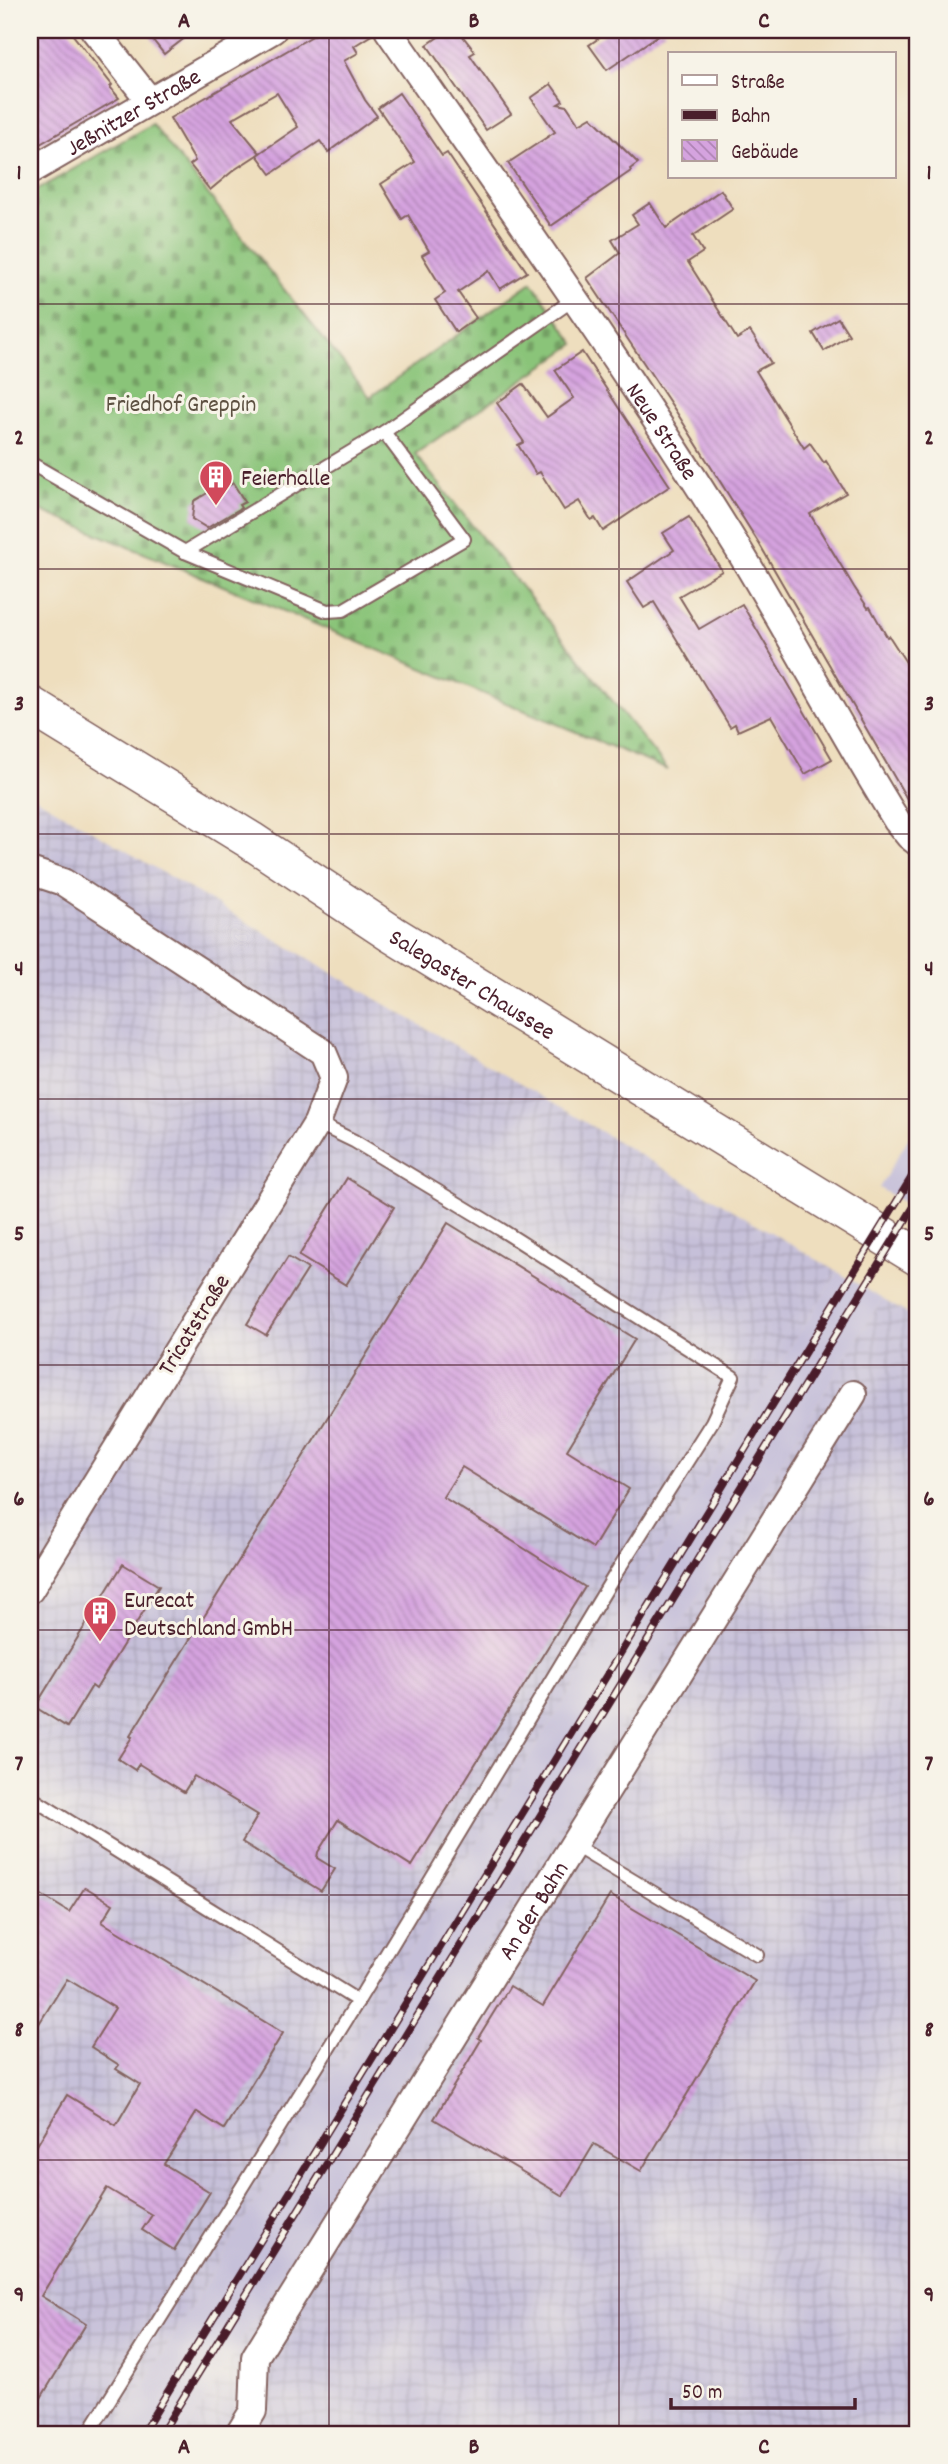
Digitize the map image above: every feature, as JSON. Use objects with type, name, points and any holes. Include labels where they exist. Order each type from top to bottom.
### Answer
[{"type":"main road","name":"Salegaster Chaussee","points":[[30,705],[250,840],[392,934],[918,1257]]},
{"type":"street","points":[[94,30],[150,102]]},
{"type":"street","name":"Jeßnitzer Straße","points":[[30,171],[273,30]]},
{"type":"street","name":"Neue Straße","points":[[388,30],[574,299],[740,552],[897,821],[918,843]]},
{"type":"street","name":"Tricatstraße","points":[[30,871],[63,882],[323,1052],[334,1078],[317,1123],[30,1590]]},
{"type":"street","name":"An der Bahn","points":[[239,2434],[253,2411],[255,2357],[853,1394]]},
{"type":"lane","points":[[184,552],[384,432],[574,299]]},
{"type":"lane","points":[[30,463],[184,552],[327,611],[343,610],[464,539],[384,432]]},
{"type":"lane","points":[[88,2434],[358,2001],[616,1573],[712,1422],[733,1377],[500,1229],[354,1141],[317,1123]]},
{"type":"lane","points":[[30,1797],[358,2001]]},
{"type":"lane","points":[[572,1844],[757,1955]]},
{"type":"shaded area","points":[[30,794],[838,1272],[550,1723],[113,2434],[30,2434]]},
{"type":"shaded area","points":[[918,1122],[918,1211],[879,1188]]},
{"type":"shaded area","points":[[838,1272],[882,1299],[185,2434],[113,2434],[550,1723]]},
{"type":"shaded area","points":[[882,1299],[918,1320],[918,2434],[185,2434]]},
{"type":"green space","name":"Friedhof Greppin","points":[[152,124],[370,397],[532,282],[575,344],[415,454],[668,770],[30,506],[30,194]]},
{"type":"building","points":[[30,30],[69,30],[119,98],[40,144],[30,131]]},
{"type":"building","points":[[145,30],[195,30],[164,54]]},
{"type":"building","points":[[323,30],[372,30],[373,34],[354,46],[358,53],[344,61],[377,116],[328,152],[320,141],[271,174],[258,154],[210,190],[190,165],[195,161],[170,118]],"holes":[[[277,93],[298,127],[260,153],[232,119]]]},
{"type":"building","points":[[448,30],[458,30],[475,52],[470,55],[511,114],[486,130],[427,45]]},
{"type":"building","points":[[611,30],[666,30],[607,70],[589,45]]},
{"type":"building","points":[[551,84],[563,101],[558,104],[567,106],[579,124],[591,117],[638,163],[631,171],[551,226],[508,163],[555,132],[531,98]]},
{"type":"building","points":[[399,93],[442,156],[447,153],[527,272],[500,289],[489,271],[458,292],[476,318],[456,332],[435,300],[445,293],[422,255],[429,251],[408,215],[402,219],[381,184],[415,162],[378,108]]},
{"type":"building","points":[[721,190],[733,209],[693,236],[703,252],[688,262],[737,339],[750,331],[771,363],[756,371],[804,448],[810,443],[824,463],[826,461],[846,493],[810,514],[854,587],[918,681],[918,818],[760,545],[677,413],[587,278],[620,253],[612,240],[638,224],[632,215],[650,203],[666,228]]},
{"type":"building","points":[[838,318],[849,335],[824,351],[813,333]]},
{"type":"building","points":[[582,352],[670,486],[603,531],[595,518],[591,520],[579,501],[564,510],[540,472],[536,474],[518,445],[524,442],[497,403],[523,384],[547,417],[574,398],[555,370]]},
{"type":"building","name":"Feierhalle","points":[[226,482],[228,486],[233,483],[245,502],[239,505],[241,508],[207,528],[192,519],[194,501]]},
{"type":"building","points":[[689,517],[722,571],[679,596],[699,629],[742,604],[832,759],[805,774],[771,716],[738,731],[735,724],[730,727],[654,602],[644,608],[627,582],[674,550],[663,533]]},
{"type":"building","points":[[347,1178],[394,1207],[346,1285],[299,1256]]},
{"type":"building","points":[[448,1223],[635,1339],[567,1450],[629,1489],[593,1548],[462,1467],[443,1497],[585,1587],[412,1866],[338,1820],[318,1852],[317,1858],[335,1869],[321,1891],[242,1842],[258,1815],[194,1776],[184,1792],[139,1764],[135,1770],[118,1759]]},
{"type":"building","points":[[288,1257],[308,1269],[266,1335],[247,1324]]},
{"type":"building","name":"Eurecat Deutschland GmbH","points":[[123,1564],[159,1586],[96,1689],[92,1686],[67,1727],[35,1707]]},
{"type":"building","points":[[85,1887],[113,1904],[102,1922],[283,2033],[224,2129],[197,2112],[164,2164],[210,2192],[174,2250],[142,2230],[152,2215],[107,2188],[41,2296],[86,2324],[30,2416],[30,2157],[67,2095],[116,2125],[140,2084],[116,2069],[119,2065],[91,2047],[115,2008],[67,1979],[30,2038],[30,1888],[69,1912]]},
{"type":"building","points":[[610,1895],[755,1981],[641,2171],[594,2144],[563,2196],[434,2119],[510,1986],[543,2006]]},
{"type":"railway","points":[[142,2434],[918,1167]]},
{"type":"railway","points":[[161,2434],[918,1200]]},
{"type":"place","name":"Feierhalle","points":[[216,507]]},
{"type":"place","name":"Eurecat Deutschland GmbH","points":[[100,1643]]}]
